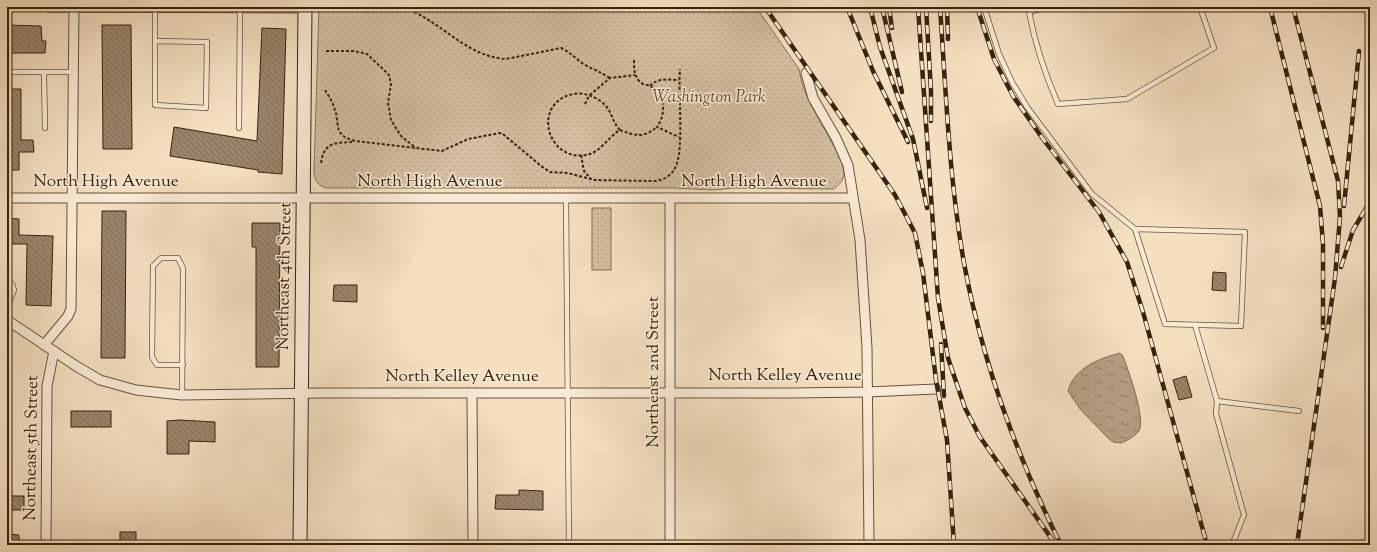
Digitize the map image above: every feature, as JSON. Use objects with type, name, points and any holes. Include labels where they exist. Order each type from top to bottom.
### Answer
[{"type":"main road","name":"Northeast 4th Street","points":[[300,545],[305,8]]},
{"type":"street","points":[[48,7],[305,8]]},
{"type":"street","points":[[44,345],[68,316],[71,309],[74,7]]},
{"type":"street","points":[[806,73],[813,98],[845,156],[850,173],[852,198],[862,254],[868,392],[869,545]]},
{"type":"street","name":"North High Avenue","points":[[7,198],[852,198]]},
{"type":"street","name":"Northeast 2nd Street","points":[[670,198],[670,545]]},
{"type":"street","name":"North Kelley Avenue","points":[[7,320],[89,374],[113,384],[136,390],[182,395],[302,393],[868,392],[936,389]]},
{"type":"street","name":"Northeast 5th Street","points":[[46,545],[47,386],[54,352]]},
{"type":"street","points":[[472,393],[473,545]]},
{"type":"lane","points":[[155,7],[155,41],[155,105],[206,108],[208,42],[155,41]]},
{"type":"lane","points":[[239,128],[240,7]]},
{"type":"lane","points":[[984,7],[999,54],[1012,82],[1027,107],[1092,194],[1135,229],[1165,324],[1241,326],[1245,232],[1135,229]]},
{"type":"lane","points":[[1046,7],[1029,12],[1045,74],[1058,104],[1127,99],[1214,48],[1200,7]]},
{"type":"lane","points":[[7,72],[74,72]]},
{"type":"lane","points":[[44,72],[45,128]]},
{"type":"lane","points":[[566,198],[569,393],[569,545]]},
{"type":"lane","points":[[182,365],[157,365],[152,357],[153,266],[161,258],[178,258],[183,268],[182,395]]},
{"type":"lane","points":[[7,281],[12,284],[14,290],[7,308]]},
{"type":"lane","points":[[1195,325],[1217,401],[1216,414],[1244,515],[1232,545]]},
{"type":"lane","points":[[1217,401],[1298,411]]},
{"type":"path","points":[[360,7],[399,7],[410,10],[477,52],[498,59],[506,59],[561,48],[588,67],[610,78],[635,75]]},
{"type":"path","points":[[326,51],[354,51],[367,54],[389,75],[391,84],[388,107],[391,120],[401,136],[417,148]]},
{"type":"path","points":[[620,130],[610,136],[598,150],[587,155],[581,155],[565,152],[556,146],[548,126],[549,117],[556,102],[563,98],[578,94],[589,96],[606,105],[613,123],[620,130],[638,136],[646,135],[657,127],[663,116],[664,104],[659,94],[650,86],[640,83],[635,75],[634,60]]},
{"type":"path","points":[[325,90],[335,108],[338,128],[343,136],[355,141],[442,151],[468,139],[500,133],[546,170],[594,180],[654,181],[666,178],[676,167],[678,161],[680,69]]},
{"type":"path","points":[[585,104],[589,96],[610,78]]},
{"type":"path","points":[[650,86],[654,82],[661,80],[679,80]]},
{"type":"path","points":[[657,127],[679,137]]},
{"type":"path","points":[[321,163],[324,151],[329,146],[355,141]]},
{"type":"path","points":[[581,155],[584,171],[588,177],[594,180]]},
{"type":"green space","name":"Washington Park","points":[[319,7],[756,7],[799,69],[803,87],[841,161],[844,174],[840,183],[834,189],[734,188],[713,190],[674,188],[327,188],[318,183],[314,172]]},
{"type":"green space","points":[[592,208],[611,208],[611,270],[592,270]]},
{"type":"water","points":[[1120,353],[1123,356],[1136,394],[1141,425],[1137,433],[1121,443],[1113,442],[1108,438],[1080,409],[1068,391],[1071,383],[1082,370],[1096,361]]},
{"type":"building","points":[[7,25],[41,26],[42,41],[46,41],[45,53],[7,53]]},
{"type":"building","points":[[102,25],[131,25],[132,149],[103,149]]},
{"type":"building","points":[[262,28],[286,29],[282,174],[258,172],[258,170],[170,156],[174,127],[257,141]]},
{"type":"building","points":[[7,89],[21,89],[21,140],[33,140],[34,152],[19,152],[19,170],[7,170]]},
{"type":"building","points":[[102,211],[126,211],[125,358],[101,358]]},
{"type":"building","points":[[7,218],[19,219],[19,235],[53,236],[51,306],[26,305],[27,244],[7,244]]},
{"type":"building","points":[[252,223],[280,223],[279,367],[256,367],[256,247],[252,247]]},
{"type":"building","points":[[1213,272],[1226,273],[1226,291],[1212,290]]},
{"type":"building","points":[[334,285],[357,285],[357,302],[333,301]]},
{"type":"building","points":[[1186,376],[1192,397],[1179,400],[1173,380]]},
{"type":"building","points":[[71,411],[111,411],[111,427],[71,427]]},
{"type":"building","points":[[179,420],[215,422],[215,442],[189,441],[189,454],[167,454],[167,421]]},
{"type":"building","points":[[519,490],[543,491],[543,510],[495,509],[496,495],[519,495]]},
{"type":"building","points":[[7,496],[24,496],[24,510],[7,510]]},
{"type":"building","points":[[120,532],[136,532],[136,545],[120,545]]},
{"type":"building","points":[[7,534],[19,535],[19,545],[7,545]]},
{"type":"railway","points":[[765,7],[895,195],[915,233],[923,273],[936,380],[947,440],[954,545]]},
{"type":"railway","points":[[847,7],[873,71],[908,142]]},
{"type":"railway","points":[[870,7],[880,47],[913,139],[927,208]]},
{"type":"railway","points":[[882,7],[902,92]]},
{"type":"railway","points":[[889,7],[892,28]]},
{"type":"railway","points":[[918,7],[938,298],[948,358],[965,408],[980,437],[1056,545]]},
{"type":"railway","points":[[926,7],[931,91],[931,121]]},
{"type":"railway","points":[[940,7],[951,167],[959,231],[971,300],[980,336],[1002,406],[1029,475],[1060,543]]},
{"type":"railway","points":[[947,7],[948,39]]},
{"type":"railway","points":[[977,7],[994,59],[1013,96],[1043,139],[1099,212],[1127,262],[1143,312],[1207,545]]},
{"type":"railway","points":[[1270,7],[1320,206],[1323,244],[1323,328]]},
{"type":"railway","points":[[1293,7],[1338,181],[1340,217],[1335,278],[1297,545]]},
{"type":"railway","points":[[1344,206],[1359,51]]},
{"type":"railway","points":[[1341,267],[1353,230],[1370,202]]},
{"type":"railway","points":[[941,344],[944,396]]}]
